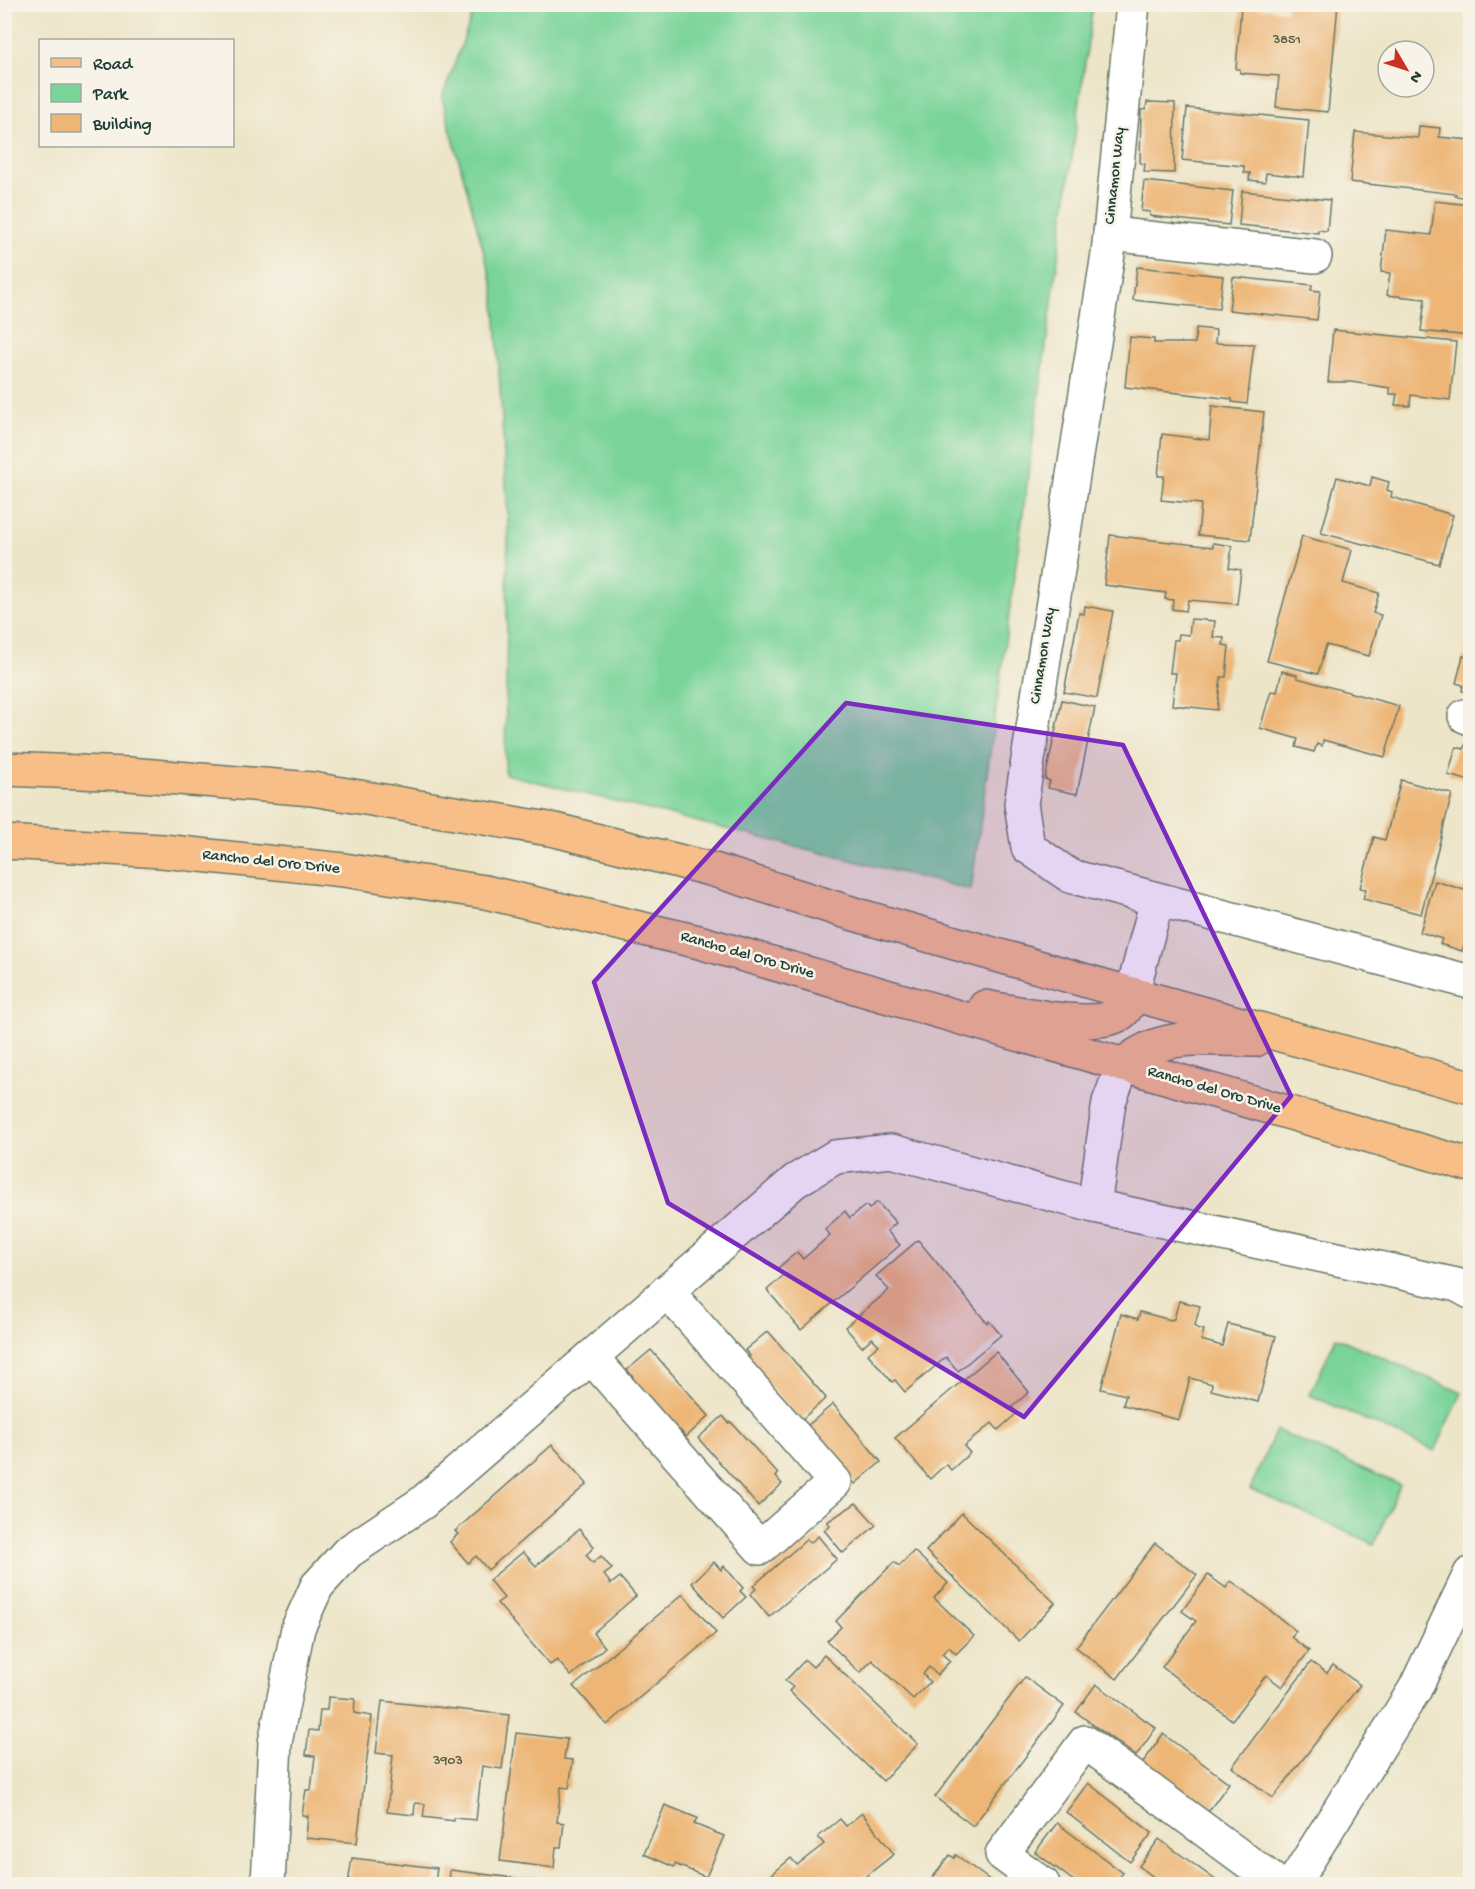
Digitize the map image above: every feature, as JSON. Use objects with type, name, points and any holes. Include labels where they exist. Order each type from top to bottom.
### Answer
[{"type":"main road","points":[[4,769],[129,774],[312,789],[555,830],[714,870],[854,914],[1132,994],[1470,1087]]},
{"type":"main road","name":"Rancho del Oro Drive","points":[[4,842],[208,856],[345,870],[485,892],[699,942],[1470,1165]]},
{"type":"main road","points":[[867,991],[1078,1020],[1102,1021],[1121,1014],[1127,1007],[1132,994]]},
{"type":"main road","points":[[1123,1065],[1139,1051],[1173,1039],[1299,1040]]},
{"type":"street","name":"Cinnamon Way","points":[[1132,4],[1110,234],[1021,804],[1028,847],[1070,876],[1470,982]]},
{"type":"street","points":[[1110,234],[1315,256]]},
{"type":"street","points":[[1132,994],[1157,900]]},
{"type":"street","points":[[1094,1206],[1109,1102],[1123,1065]]},
{"type":"street","points":[[268,1884],[275,1743],[298,1628],[317,1586],[348,1552],[422,1503],[795,1181],[835,1157],[891,1151],[1094,1206],[1457,1285],[1470,1292]]},
{"type":"street","points":[[591,1357],[760,1548],[835,1482],[667,1291]]},
{"type":"street","points":[[1293,1884],[1415,1689],[1470,1574]]},
{"type":"street","points":[[1043,1884],[1002,1854],[1085,1742],[1278,1884]]},
{"type":"highlighted area","points":[[846,703],[1123,745],[1291,1096],[1024,1417],[668,1203],[594,982]]},
{"type":"green space","points":[[476,5],[1093,5],[971,890],[505,774],[508,520],[494,289],[442,98]]},
{"type":"green space","points":[[1336,1337],[1462,1393],[1435,1451],[1310,1395]]},
{"type":"green space","points":[[1276,1430],[1400,1485],[1374,1544],[1250,1489]]},
{"type":"building","points":[[1287,4],[1338,4],[1328,112],[1276,107],[1279,76],[1240,73],[1240,69],[1236,69],[1241,6],[1287,11]]},
{"type":"building","points":[[1147,102],[1175,103],[1174,173],[1144,172],[1145,164],[1140,163],[1141,110],[1146,109]]},
{"type":"building","points":[[1187,108],[1309,120],[1304,177],[1266,173],[1265,182],[1249,180],[1250,173],[1244,173],[1244,166],[1182,160]]},
{"type":"building","points":[[1419,126],[1440,128],[1439,137],[1470,140],[1470,198],[1455,196],[1456,194],[1350,182],[1355,132],[1418,138]]},
{"type":"building","points":[[1144,181],[1233,191],[1229,225],[1150,216],[1150,212],[1141,211]]},
{"type":"building","points":[[1242,191],[1330,200],[1327,231],[1318,230],[1318,233],[1239,225]]},
{"type":"building","points":[[1435,201],[1470,205],[1470,336],[1421,331],[1425,299],[1387,295],[1390,273],[1381,272],[1386,230],[1431,235]]},
{"type":"building","points":[[1137,267],[1223,276],[1219,309],[1133,300]]},
{"type":"building","points":[[1233,277],[1312,285],[1311,290],[1320,291],[1317,320],[1229,310]]},
{"type":"building","points":[[1196,328],[1216,330],[1215,343],[1254,344],[1247,404],[1232,402],[1232,399],[1125,387],[1130,337],[1154,339],[1154,343],[1195,343]]},
{"type":"building","points":[[1333,330],[1456,342],[1450,400],[1411,395],[1410,406],[1395,405],[1397,394],[1390,394],[1390,388],[1351,382],[1328,382]]},
{"type":"building","points":[[1212,406],[1264,412],[1250,540],[1198,535],[1201,504],[1161,500],[1164,476],[1158,476],[1162,434],[1209,440]]},
{"type":"building","points":[[1337,477],[1370,486],[1372,477],[1389,482],[1387,490],[1392,492],[1391,497],[1453,515],[1439,564],[1321,533]]},
{"type":"building","points":[[1110,535],[1213,547],[1213,543],[1232,546],[1229,568],[1241,570],[1237,604],[1188,600],[1186,611],[1172,609],[1173,600],[1165,599],[1166,593],[1104,585]]},
{"type":"building","points":[[1302,536],[1352,550],[1343,583],[1379,593],[1373,613],[1381,615],[1369,656],[1326,645],[1318,674],[1267,661]]},
{"type":"building","points":[[1085,606],[1113,611],[1097,698],[1064,692],[1079,613],[1084,614]]},
{"type":"building","points":[[1191,619],[1215,621],[1213,637],[1224,638],[1223,645],[1229,646],[1226,677],[1221,677],[1217,710],[1172,705],[1176,673],[1170,673],[1174,640],[1178,640],[1179,634],[1189,635]]},
{"type":"building","points":[[1463,656],[1470,658],[1470,693],[1462,691],[1463,685],[1456,683]]},
{"type":"building","points":[[1282,671],[1297,675],[1297,678],[1399,706],[1385,757],[1323,740],[1322,746],[1317,744],[1314,752],[1296,747],[1298,739],[1260,728],[1271,691],[1277,692]]},
{"type":"building","points":[[1062,700],[1095,707],[1077,794],[1048,788],[1050,781],[1045,779]]},
{"type":"building","points":[[1465,745],[1470,747],[1470,781],[1448,775],[1456,747],[1464,749]]},
{"type":"building","points":[[1401,780],[1452,794],[1421,914],[1363,899],[1366,889],[1360,888],[1374,837],[1385,840]]},
{"type":"building","points":[[1470,869],[1470,947],[1464,945],[1462,951],[1440,944],[1442,939],[1420,932],[1435,881],[1464,890]]},
{"type":"building","points":[[877,1202],[896,1223],[887,1231],[900,1245],[801,1330],[767,1290],[784,1275],[778,1268],[797,1252],[803,1259],[830,1235],[825,1229],[845,1211],[850,1218],[866,1205],[869,1209]]},
{"type":"building","points":[[918,1240],[987,1323],[989,1321],[1001,1335],[958,1371],[946,1357],[905,1392],[895,1380],[892,1382],[868,1354],[879,1345],[872,1338],[862,1347],[845,1327],[889,1290],[876,1276]]},
{"type":"building","points":[[1179,1301],[1200,1306],[1195,1325],[1204,1330],[1201,1340],[1222,1346],[1228,1324],[1276,1336],[1258,1402],[1211,1390],[1212,1384],[1190,1378],[1179,1420],[1123,1405],[1126,1395],[1101,1389],[1121,1314],[1138,1319],[1140,1312],[1171,1320],[1174,1319]]},
{"type":"building","points":[[768,1331],[826,1398],[800,1421],[747,1360],[750,1356],[745,1350]]},
{"type":"building","points":[[651,1350],[709,1416],[686,1437],[680,1430],[677,1433],[630,1380],[633,1377],[627,1370]]},
{"type":"building","points":[[996,1352],[1029,1392],[1012,1407],[1017,1413],[998,1430],[992,1423],[964,1446],[970,1453],[951,1470],[946,1464],[930,1479],[895,1438]]},
{"type":"building","points":[[833,1404],[881,1462],[855,1484],[806,1427]]},
{"type":"building","points":[[723,1416],[778,1474],[776,1477],[782,1484],[758,1506],[698,1438]]},
{"type":"building","points":[[552,1445],[587,1484],[488,1570],[476,1556],[468,1563],[450,1542],[458,1534],[455,1531]]},
{"type":"building","points":[[856,1503],[876,1525],[843,1553],[824,1530],[830,1525],[827,1522]]},
{"type":"building","points":[[962,1513],[1055,1603],[1019,1641],[926,1551]]},
{"type":"building","points":[[579,1529],[594,1547],[586,1555],[593,1563],[601,1556],[612,1569],[604,1575],[611,1584],[620,1577],[636,1596],[593,1633],[605,1647],[571,1676],[557,1660],[550,1665],[497,1603],[504,1598],[489,1580],[523,1552],[536,1566]]},
{"type":"building","points":[[818,1536],[837,1559],[769,1617],[750,1594],[756,1589],[753,1586],[807,1539],[810,1543]]},
{"type":"building","points":[[1155,1543],[1197,1575],[1117,1679],[1076,1647]]},
{"type":"building","points":[[914,1551],[948,1583],[934,1598],[974,1636],[956,1654],[949,1647],[942,1654],[950,1661],[937,1675],[929,1667],[923,1674],[930,1682],[913,1699],[872,1660],[860,1673],[827,1641],[841,1627],[836,1621],[894,1562],[899,1566]]},
{"type":"building","points":[[714,1562],[721,1570],[724,1566],[743,1588],[740,1591],[746,1597],[723,1618],[692,1583]]},
{"type":"building","points":[[1208,1575],[1226,1588],[1231,1581],[1244,1590],[1296,1631],[1291,1637],[1309,1651],[1282,1687],[1266,1675],[1232,1720],[1162,1667],[1196,1621],[1182,1611]]},
{"type":"building","points":[[683,1594],[716,1633],[607,1725],[574,1686]]},
{"type":"building","points":[[824,1655],[918,1744],[883,1781],[789,1691],[793,1687],[785,1681],[805,1660],[813,1667]]},
{"type":"building","points":[[1311,1662],[1327,1673],[1333,1665],[1360,1685],[1273,1798],[1232,1767]]},
{"type":"building","points":[[1025,1677],[1064,1706],[973,1826],[935,1797]]},
{"type":"building","points":[[1096,1684],[1156,1728],[1136,1756],[1076,1712]]},
{"type":"building","points":[[328,1697],[355,1699],[354,1713],[372,1716],[357,1843],[306,1838],[308,1816],[302,1815],[306,1790],[311,1790],[315,1756],[306,1755],[309,1730],[318,1731],[320,1710],[327,1710]]},
{"type":"building","points":[[382,1701],[509,1715],[502,1769],[482,1766],[476,1820],[454,1818],[454,1821],[423,1817],[425,1804],[415,1803],[414,1815],[387,1812],[393,1755],[376,1753]]},
{"type":"building","points":[[516,1733],[567,1739],[564,1759],[573,1760],[569,1788],[561,1787],[557,1822],[564,1823],[561,1847],[556,1847],[554,1868],[500,1861]]},
{"type":"building","points":[[1163,1734],[1229,1783],[1208,1812],[1142,1764]]},
{"type":"building","points":[[1088,1783],[1152,1833],[1130,1862],[1066,1812]]},
{"type":"building","points":[[665,1805],[697,1818],[694,1824],[724,1836],[706,1877],[644,1854]]},
{"type":"building","points":[[862,1813],[894,1854],[856,1884],[774,1884],[777,1882],[771,1875],[791,1858],[797,1865],[824,1844],[818,1837],[840,1819],[846,1826]]},
{"type":"building","points":[[1057,1823],[1123,1873],[1114,1884],[1078,1884],[1035,1852]]},
{"type":"building","points":[[1159,1839],[1221,1884],[1163,1884],[1139,1866]]},
{"type":"building","points":[[950,1855],[954,1858],[956,1855],[995,1884],[936,1884],[930,1881]]},
{"type":"building","points":[[352,1858],[437,1868],[435,1884],[348,1884]]},
{"type":"building","points":[[450,1870],[538,1881],[538,1884],[449,1884]]}]
